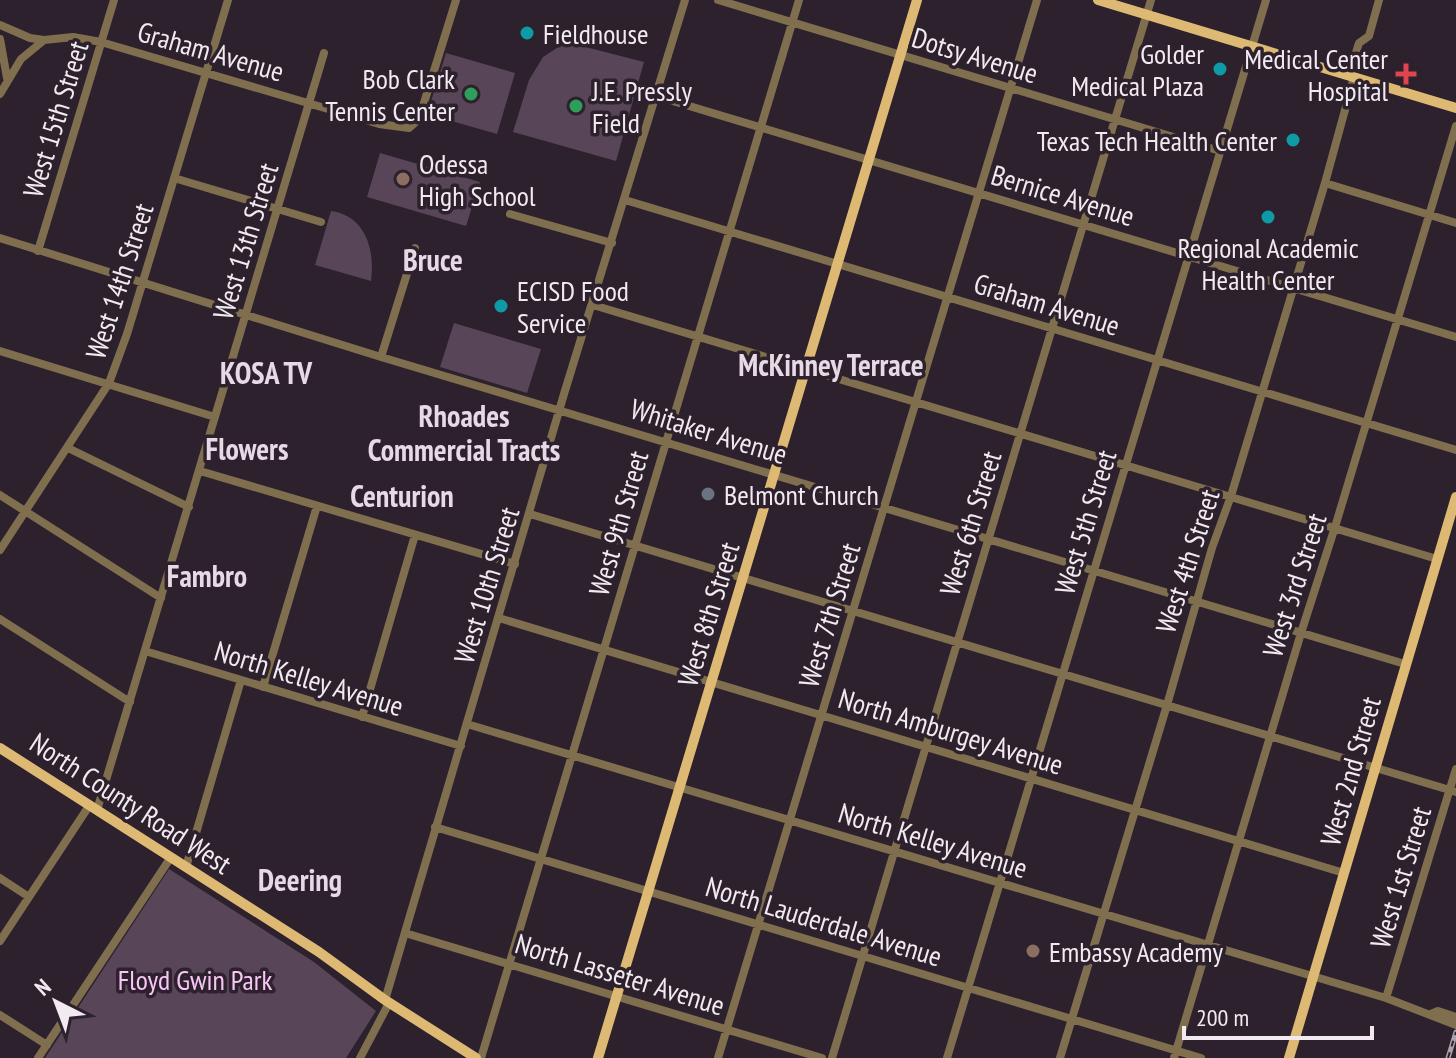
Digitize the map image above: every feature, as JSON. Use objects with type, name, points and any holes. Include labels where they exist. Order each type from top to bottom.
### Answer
[{"type":"main road","name":"West 8th Street","points":[[598,1058],[917,0]]},
{"type":"main road","points":[[1098,0],[1456,108]]},
{"type":"main road","name":"West 2nd Street","points":[[1289,1058],[1456,497]]},
{"type":"main road","name":"North County Road West","points":[[0,748],[319,952],[387,1001],[478,1058]]},
{"type":"street","name":"West 15th Street","points":[[38,251],[114,0]]},
{"type":"street","name":"West 14th Street","points":[[0,550],[109,383],[228,0]]},
{"type":"street","name":"Graham Avenue","points":[[0,25],[24,37],[44,40],[73,37],[101,42],[379,124],[409,128],[419,119],[456,0]]},
{"type":"street","name":"West 10th Street","points":[[360,1058],[387,1001],[435,827],[685,0]]},
{"type":"street","name":"Dotsy Avenue","points":[[718,0],[1220,151]]},
{"type":"street","name":"West 9th Street","points":[[478,1058],[799,0]]},
{"type":"street","name":"West 7th Street","points":[[718,1058],[1037,0]]},
{"type":"street","name":"West 6th Street","points":[[832,1058],[1151,0]]},
{"type":"street","name":"West 5th Street","points":[[947,1058],[1266,0]]},
{"type":"street","name":"West 4th Street","points":[[1060,1058],[1325,183],[1359,43],[1369,36],[1379,0]]},
{"type":"street","points":[[0,39],[7,79]]},
{"type":"street","points":[[0,94],[21,59],[44,40]]},
{"type":"street","name":"West 13th Street","points":[[0,941],[93,808],[130,702],[324,53]]},
{"type":"street","name":"Bernice Avenue","points":[[656,96],[1456,337]]},
{"type":"street","name":"West 3rd Street","points":[[1175,1054],[1456,126]]},
{"type":"street","points":[[174,178],[321,222]]},
{"type":"street","points":[[1325,183],[1456,223]]},
{"type":"street","name":"Graham Avenue","points":[[625,200],[1456,450]]},
{"type":"street","points":[[510,214],[612,243]]},
{"type":"street","name":"Whitaker Avenue","points":[[0,238],[381,357],[1405,664]]},
{"type":"street","points":[[381,357],[415,248]]},
{"type":"street","points":[[593,305],[1437,559]]},
{"type":"street","points":[[0,351],[215,417]]},
{"type":"street","points":[[68,448],[189,507]]},
{"type":"street","points":[[200,471],[515,564]]},
{"type":"street","points":[[0,495],[161,598]]},
{"type":"street","points":[[263,687],[317,506]]},
{"type":"street","points":[[530,514],[1453,791]]},
{"type":"street","points":[[362,717],[415,535]]},
{"type":"street","name":"North Amburgey Avenue","points":[[499,618],[1344,873]]},
{"type":"street","points":[[0,619],[130,702]]},
{"type":"street","name":"North Kelley Avenue","points":[[145,651],[461,746]]},
{"type":"street","points":[[186,867],[241,680]]},
{"type":"street","name":"North Kelley Avenue","points":[[467,724],[1431,1014]]},
{"type":"street","name":"West 1st Street","points":[[1386,998],[1453,791],[1456,769]]},
{"type":"street","name":"North Lauderdale Avenue","points":[[435,827],[1072,1019],[1175,1054],[1201,1058]]},
{"type":"street","points":[[38,1058],[171,857]]},
{"type":"street","points":[[0,878],[29,897]]},
{"type":"street","name":"North Lasseter Avenue","points":[[405,933],[822,1058]]},
{"type":"street","points":[[1431,1014],[1438,1011],[1456,1017]]},
{"type":"street","points":[[1431,1014],[1456,1025]]},
{"type":"street","points":[[0,1015],[47,1045]]},
{"type":"green space","name":"J.E. Pressly Field","points":[[566,42],[644,62],[616,161],[513,132],[529,80],[543,57]]},
{"type":"green space","name":"Bob Clark Tennis Center","points":[[446,53],[515,73],[497,134],[427,114]]},
{"type":"green space","points":[[380,153],[480,182],[466,226],[367,197]]},
{"type":"green space","points":[[331,211],[343,214],[361,228],[370,247],[371,281],[315,265]]},
{"type":"green space","points":[[454,323],[541,349],[527,393],[440,367]]},
{"type":"green space","name":"Floyd Gwin Park","points":[[169,869],[314,962],[376,1011],[346,1058],[45,1058]]},
{"type":"railway","points":[[1448,1058],[1456,1032]]},
{"type":"place","name":"Fieldhouse","points":[[527,33]]},
{"type":"place","name":"Golder Medical Plaza","points":[[1220,69]]},
{"type":"place","name":"Medical Center Hospital","points":[[1406,74]]},
{"type":"place","name":"Bob Clark Tennis Center","points":[[471,94]]},
{"type":"place","name":"J.E. Pressly Field","points":[[576,106]]},
{"type":"place","name":"Texas Tech Health Center","points":[[1293,140]]},
{"type":"place","name":"Odessa High School","points":[[403,179]]},
{"type":"place","name":"Regional Academic Health Center","points":[[1268,217]]},
{"type":"place","name":"ECISD Food Service","points":[[501,306]]},
{"type":"place","name":"Belmont Church","points":[[708,494]]},
{"type":"place","name":"Embassy Academy","points":[[1033,951]]},
{"type":"district","name":"Bruce","points":[[433,259]]},
{"type":"district","name":"McKinney Terrace","points":[[831,364]]},
{"type":"district","name":"KOSA TV","points":[[266,372]]},
{"type":"district","name":"Rhoades Commercial Tracts","points":[[464,432]]},
{"type":"district","name":"Flowers","points":[[247,448]]},
{"type":"district","name":"Centurion","points":[[402,495]]},
{"type":"district","name":"Fambro","points":[[207,575]]},
{"type":"district","name":"Deering","points":[[300,879]]}]
